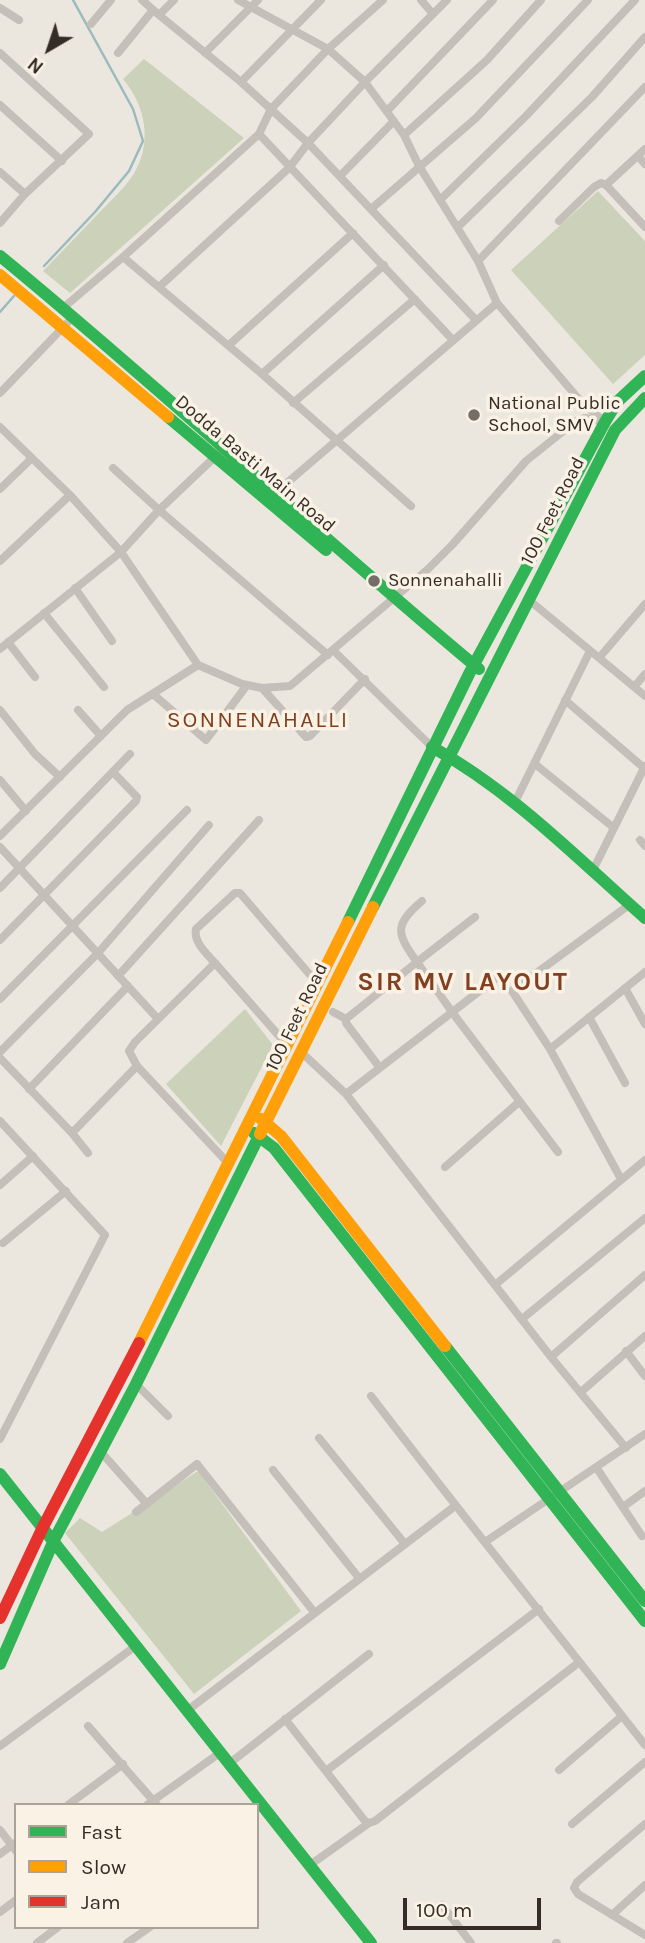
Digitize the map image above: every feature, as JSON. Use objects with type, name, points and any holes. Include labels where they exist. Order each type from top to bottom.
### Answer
[{"type":"street","points":[[91,24],[111,0]]},
{"type":"street","points":[[142,0],[242,82],[308,143],[476,320]]},
{"type":"street","points":[[118,53],[156,13],[174,0]]},
{"type":"street","points":[[238,0],[255,3],[328,49],[365,82],[404,135],[419,166],[478,261],[497,303],[583,404],[610,426]]},
{"type":"street","points":[[242,82],[321,0]]},
{"type":"street","points":[[0,393],[64,328],[68,313],[123,257],[259,134],[271,109],[328,49],[383,0]]},
{"type":"street","points":[[421,0],[433,14]]},
{"type":"street","points":[[159,286],[289,168],[308,143],[365,82],[447,0]]},
{"type":"street","points":[[387,111],[493,0]]},
{"type":"street","points":[[404,135],[487,61],[541,0]]},
{"type":"street","points":[[371,209],[476,118],[587,0]]},
{"type":"street","points":[[440,200],[526,116],[635,0]]},
{"type":"street","points":[[205,53],[255,3]]},
{"type":"street","points":[[0,8],[19,20]]},
{"type":"street","points":[[458,227],[592,97],[645,37]]},
{"type":"street","points":[[0,53],[89,134],[25,194],[0,223]]},
{"type":"street","points":[[478,261],[645,87]]},
{"type":"street","points":[[0,106],[62,161]]},
{"type":"street","points":[[340,176],[394,121]]},
{"type":"street","points":[[259,134],[452,339]]},
{"type":"street","points":[[559,221],[597,185],[606,185],[645,149]]},
{"type":"street","points":[[638,156],[645,164]]},
{"type":"street","points":[[0,172],[25,194]]},
{"type":"street","points":[[606,185],[645,228]]},
{"type":"street","points":[[229,345],[353,233]]},
{"type":"street","name":"Dodda Basti Main Road","points":[[0,256],[68,313],[220,453],[391,601],[487,679]]},
{"type":"street","points":[[123,257],[229,345],[411,506]]},
{"type":"street","points":[[262,374],[384,265]]},
{"type":"street","name":"Dodda Basti Main Road","points":[[0,275],[274,494],[391,601]]},
{"type":"street","points":[[293,403],[415,299]]},
{"type":"street","points":[[274,494],[497,303]]},
{"type":"street","name":"100 Feet Road","points":[[0,1664],[54,1540],[136,1384],[487,679],[529,600],[610,426],[617,402],[645,376]]},
{"type":"street","name":"100 Feet Road","points":[[0,1619],[43,1527],[148,1325],[472,669],[610,426],[645,398]]},
{"type":"street","points":[[0,427],[70,495],[121,552],[198,665],[247,685],[262,688],[290,686],[331,653],[453,544],[526,461],[576,421],[585,418],[610,426]]},
{"type":"street","points":[[0,649],[121,552],[159,510],[220,453]]},
{"type":"street","points":[[0,489],[32,458]]},
{"type":"street","points":[[113,468],[159,510],[365,679],[432,747],[450,756],[515,802],[645,918]]},
{"type":"street","points":[[0,561],[70,495]]},
{"type":"street","points":[[75,588],[112,640]]},
{"type":"street","points":[[529,600],[645,696]]},
{"type":"street","points":[[599,658],[645,604]]},
{"type":"street","points":[[44,613],[104,688]]},
{"type":"street","points":[[8,642],[35,677]]},
{"type":"street","points":[[515,802],[590,651]]},
{"type":"street","points":[[0,836],[127,710],[198,665]]},
{"type":"street","points":[[634,687],[645,674]]},
{"type":"street","points":[[262,688],[306,737],[365,679]]},
{"type":"street","points":[[153,694],[206,740],[247,685]]},
{"type":"street","points":[[565,700],[645,767],[592,872]]},
{"type":"street","points":[[0,710],[35,754],[60,777]]},
{"type":"street","points":[[78,710],[100,736]]},
{"type":"street","points":[[0,888],[130,754]]},
{"type":"street","points":[[535,764],[614,828]]},
{"type":"street","points":[[0,940],[137,799],[113,772]]},
{"type":"street","points":[[0,780],[26,810]]},
{"type":"street","points":[[0,999],[187,810]]},
{"type":"street","points":[[118,975],[259,820]]},
{"type":"street","points":[[0,1052],[98,953],[209,825]]},
{"type":"street","points":[[0,847],[158,1019]]},
{"type":"street","points":[[286,1045],[197,941],[194,934],[196,929],[236,893],[240,893],[317,983]]},
{"type":"street","points":[[422,901],[403,920],[401,940],[558,1152]]},
{"type":"street","points":[[621,1180],[550,1049],[512,991],[629,905]]},
{"type":"street","points":[[346,1019],[475,917]]},
{"type":"street","points":[[215,963],[129,1051],[137,1066],[227,1162]]},
{"type":"street","points":[[550,1049],[645,972]]},
{"type":"street","points":[[346,1094],[499,976]]},
{"type":"street","points":[[29,1089],[128,986]]},
{"type":"street","points":[[625,988],[645,1024]]},
{"type":"street","points":[[333,1012],[346,1019],[346,1023],[380,1068]]},
{"type":"street","points":[[589,1017],[625,1083]]},
{"type":"street","points":[[301,1052],[346,1094],[551,1357],[626,1448]]},
{"type":"street","points":[[0,1058],[88,1153]]},
{"type":"street","points":[[72,1133],[137,1066]]},
{"type":"street","points":[[445,1167],[519,1102]]},
{"type":"street","points":[[252,1113],[281,1136],[645,1621]]},
{"type":"street","points":[[0,1121],[105,1235],[0,1439]]},
{"type":"street","points":[[244,1127],[260,1136],[282,1159],[553,1495],[645,1601]]},
{"type":"street","points":[[0,1185],[33,1156]]},
{"type":"street","points":[[495,1285],[645,1160]]},
{"type":"street","points":[[3,1243],[65,1191]]},
{"type":"street","points":[[522,1319],[645,1218]]},
{"type":"street","points":[[551,1357],[645,1275]]},
{"type":"street","points":[[581,1392],[645,1336]]},
{"type":"street","points":[[626,1351],[645,1376]]},
{"type":"street","points":[[136,1384],[168,1416]]},
{"type":"street","points":[[371,1396],[645,1745]]},
{"type":"street","points":[[485,1542],[645,1434]]},
{"type":"street","points":[[319,1438],[405,1544]]},
{"type":"street","points":[[101,1452],[146,1504]]},
{"type":"street","points":[[136,1512],[197,1464],[314,1612]]},
{"type":"street","points":[[596,1467],[642,1536]]},
{"type":"street","points":[[273,1470],[359,1578]]},
{"type":"street","points":[[0,1474],[371,1943]]},
{"type":"street","points":[[623,1507],[645,1490]]},
{"type":"street","points":[[188,1710],[455,1506]]},
{"type":"street","points":[[326,1772],[539,1609]]},
{"type":"street","points":[[0,1746],[137,1645]]},
{"type":"street","points":[[230,1763],[369,1654]]},
{"type":"street","points":[[310,1865],[375,1821],[578,1663]]},
{"type":"street","points":[[559,1770],[622,1716]]},
{"type":"street","points":[[285,1719],[369,1823]]},
{"type":"street","points":[[88,1726],[123,1764],[153,1803],[221,1752]]},
{"type":"street","points":[[572,1824],[645,1762]]},
{"type":"street","points":[[71,1803],[123,1764]]},
{"type":"street","points":[[645,1824],[574,1885],[578,1894],[645,1935]]},
{"type":"street","points":[[0,1830],[14,1846],[0,1854]]},
{"type":"street","points":[[612,1915],[645,1885]]},
{"type":"street","points":[[442,1905],[471,1943]]},
{"type":"street","points":[[37,1943],[55,1929]]},
{"type":"street","points":[[127,1943],[147,1929]]},
{"type":"green space","points":[[144,59],[244,138],[70,293],[43,271],[120,191],[139,163],[145,138],[142,113],[123,79]]},
{"type":"green space","points":[[598,191],[645,241],[645,355],[613,384],[511,270]]},
{"type":"green space","points":[[245,1009],[273,1045],[221,1146],[166,1084]]},
{"type":"green space","points":[[198,1471],[301,1611],[194,1694],[65,1533],[80,1518],[102,1532]]},
{"type":"waterway","points":[[44,266],[129,171],[143,141],[133,109],[73,0]]},
{"type":"waterway","points":[[0,312],[14,296]]},
{"type":"traffic: fast","points":[[0,256],[479,669]]},
{"type":"traffic: fast","points":[[348,922],[470,672],[605,422],[617,402],[645,376]]},
{"type":"traffic: fast","points":[[373,907],[615,430],[645,398]]},
{"type":"traffic: fast","points":[[168,417],[326,550]]},
{"type":"traffic: fast","points":[[432,747],[490,784],[517,805],[645,918]]},
{"type":"traffic: fast","points":[[254,1133],[274,1148],[645,1621]]},
{"type":"traffic: fast","points":[[0,1664],[54,1540],[136,1384],[260,1134]]},
{"type":"traffic: fast","points":[[445,1346],[645,1601]]},
{"type":"traffic: fast","points":[[0,1474],[371,1943]]},
{"type":"traffic: slow","points":[[0,275],[168,417]]},
{"type":"traffic: slow","points":[[260,1134],[373,907]]},
{"type":"traffic: slow","points":[[139,1343],[348,922]]},
{"type":"traffic: slow","points":[[261,1119],[281,1136],[445,1346]]},
{"type":"traffic: jam","points":[[0,1618],[43,1527],[139,1343]]},
{"type":"place","name":"National Public School, SMV","points":[[474,415]]},
{"type":"place","name":"Sonnenahalli","points":[[374,581]]},
{"type":"district","name":"SONNENAHALLI","points":[[258,720]]},
{"type":"district","name":"SIR MV LAYOUT","points":[[463,983]]}]
